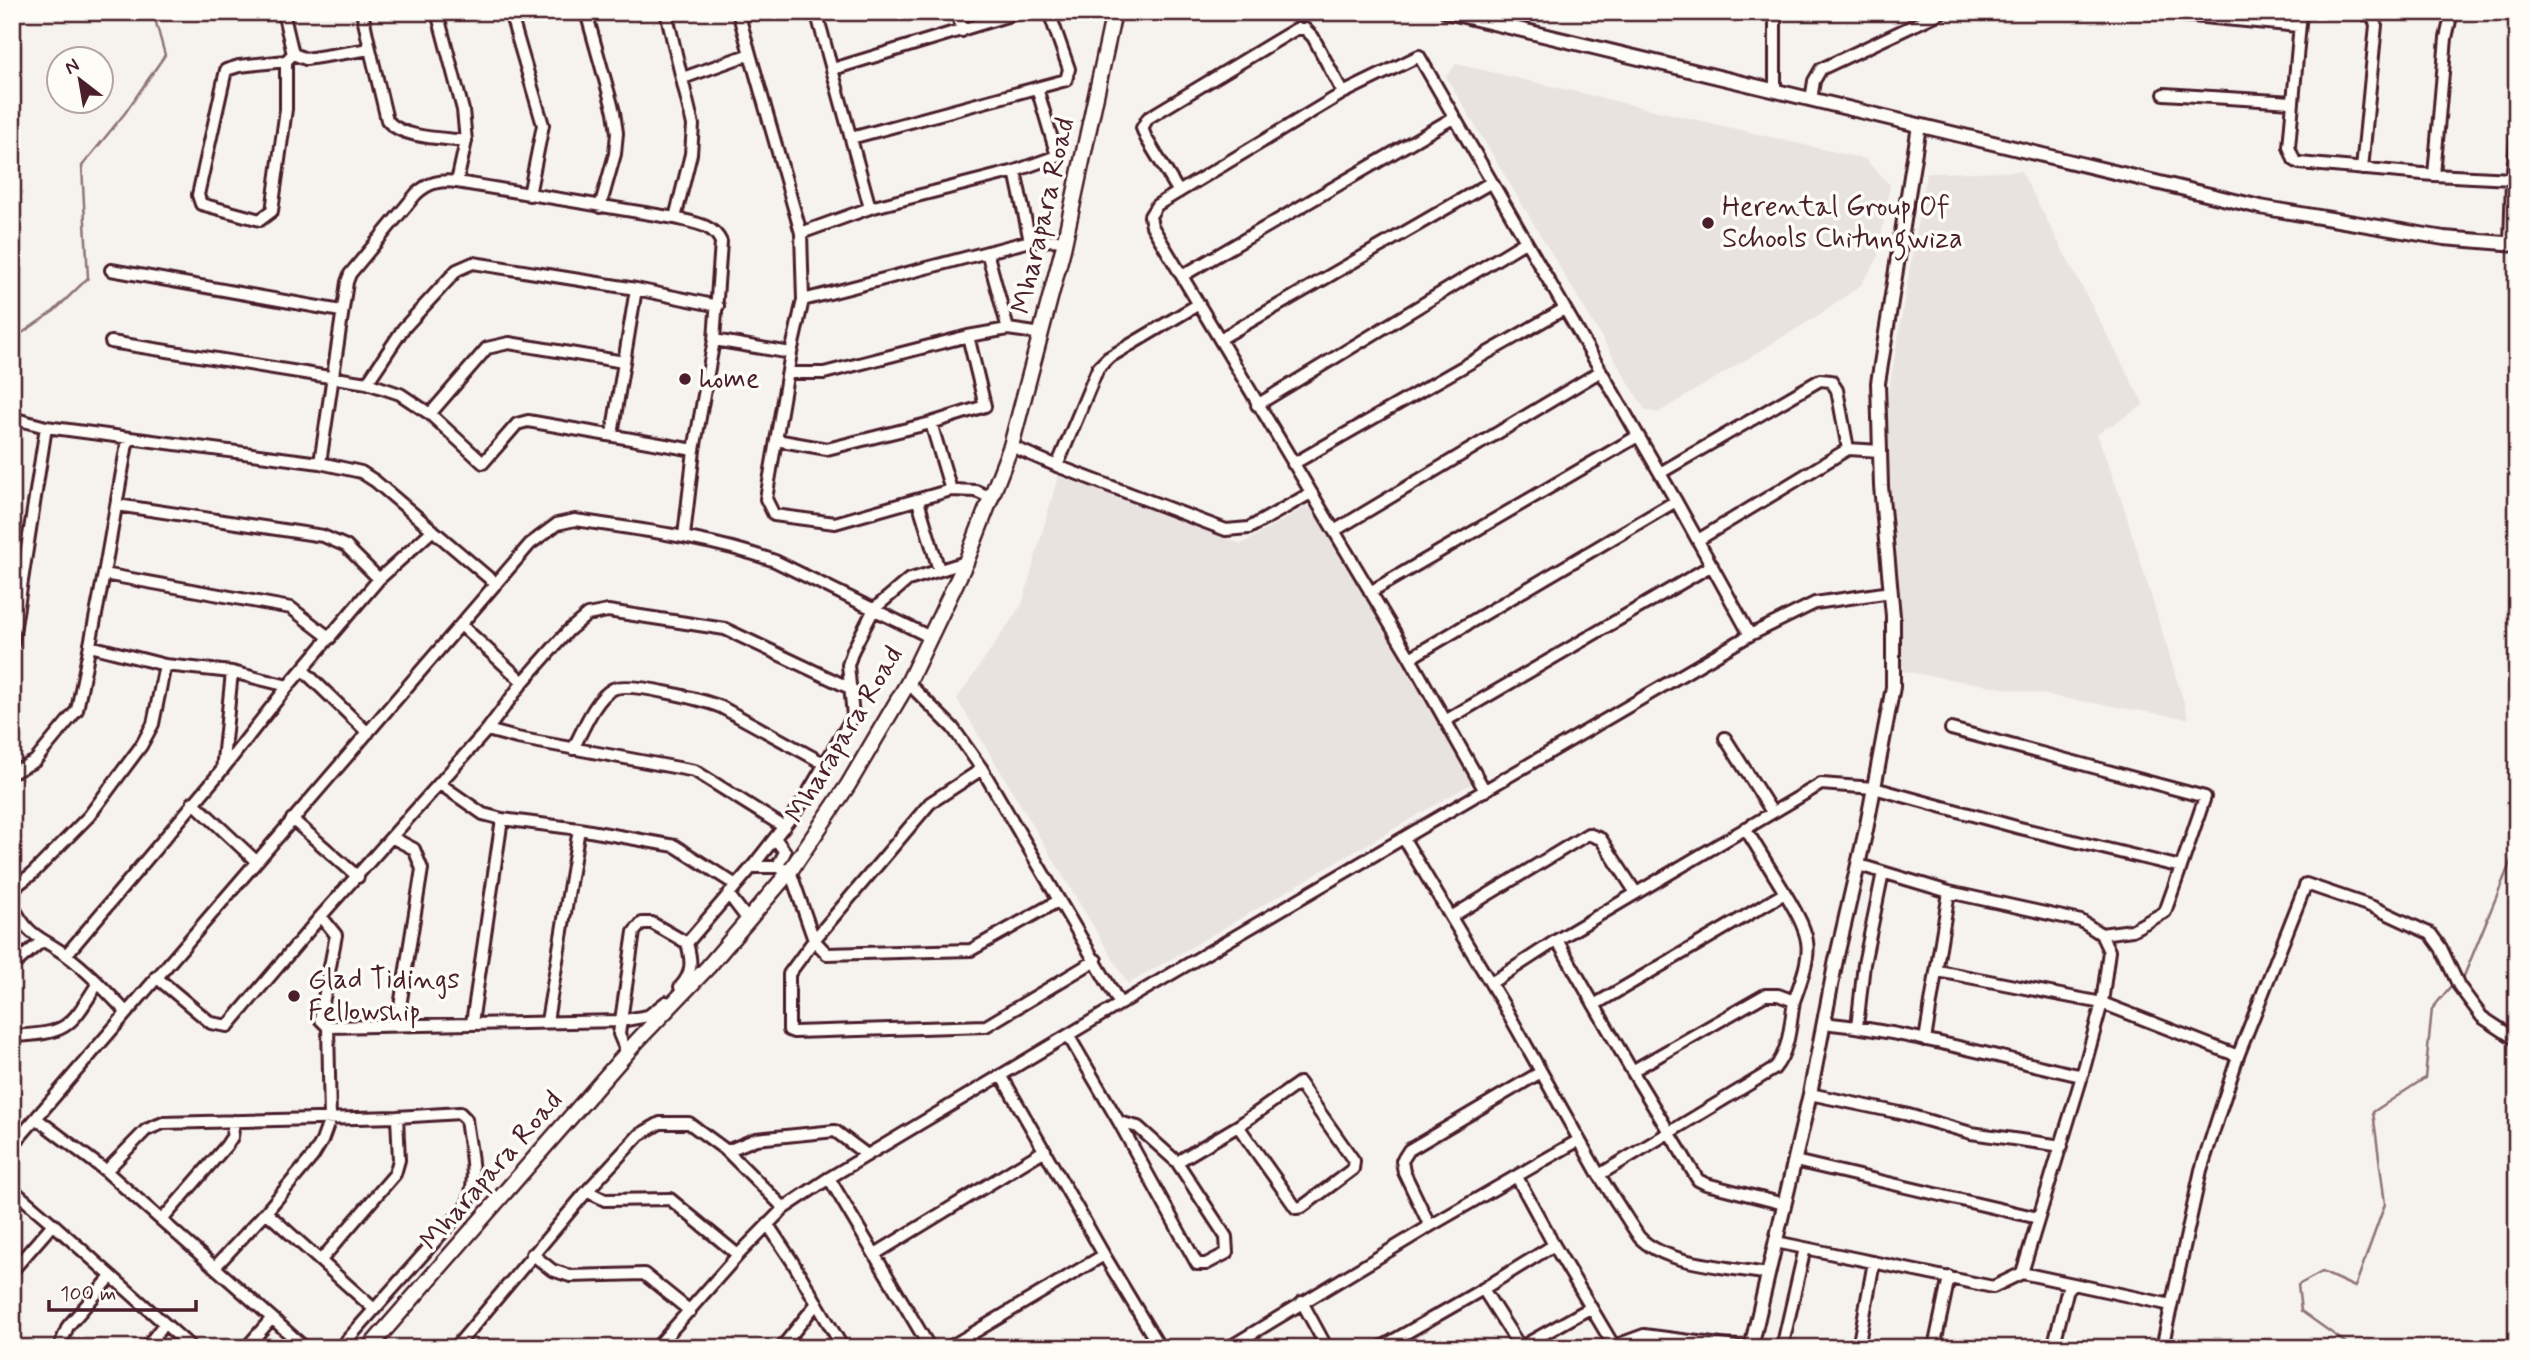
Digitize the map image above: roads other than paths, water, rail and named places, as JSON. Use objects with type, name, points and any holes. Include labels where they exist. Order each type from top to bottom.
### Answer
[{"type":"main road","name":"Mharapara Road","points":[[369,1348],[627,1053],[748,920],[848,785],[908,683],[966,562],[1010,446],[1065,240],[1114,12]]},
{"type":"street","points":[[283,12],[290,58],[272,211],[260,220],[201,204],[198,195],[226,70],[290,58],[306,59],[370,49]]},
{"type":"street","points":[[362,12],[387,120],[391,125],[404,132],[466,141]]},
{"type":"street","points":[[437,12],[463,110],[466,141],[457,182]]},
{"type":"street","points":[[510,12],[542,125],[529,195]]},
{"type":"street","points":[[586,12],[618,133],[600,207]]},
{"type":"street","points":[[666,12],[693,125],[691,154],[676,218]]},
{"type":"street","points":[[737,12],[801,233],[803,300],[791,352],[766,499],[774,516],[835,523],[951,490],[976,491],[991,498]]},
{"type":"street","points":[[819,12],[870,208]]},
{"type":"street","points":[[957,12],[962,31]]},
{"type":"street","points":[[833,69],[1020,12]]},
{"type":"street","points":[[851,138],[1066,80],[1069,69],[1049,12]]},
{"type":"street","points":[[1447,12],[1494,18],[1811,100],[2260,207],[2445,238],[2514,244],[2512,179],[2517,133]]},
{"type":"street","points":[[1775,91],[1774,17],[1778,12]]},
{"type":"street","points":[[1811,100],[1814,80],[1821,69],[1942,12]]},
{"type":"street","points":[[2173,12],[2182,15],[2225,15],[2298,26]]},
{"type":"street","points":[[2301,12],[2289,151],[2294,160],[2299,163],[2434,176],[2512,179]]},
{"type":"street","points":[[2361,12],[2374,19],[2376,25],[2362,169]]},
{"type":"street","points":[[2434,176],[2446,38],[2452,12]]},
{"type":"street","points":[[1179,192],[1146,138],[1142,128],[1148,118],[1296,29],[1305,29],[1313,37],[1343,93]]},
{"type":"street","points":[[683,78],[750,54]]},
{"type":"street","points":[[1485,791],[1410,658],[1152,226],[1150,216],[1157,205],[1343,93],[1419,56],[1452,118],[1676,501],[1750,635]]},
{"type":"street","points":[[801,233],[870,208],[1015,171],[1057,156],[1037,88]]},
{"type":"street","points":[[2164,94],[2292,102]]},
{"type":"street","points":[[1182,276],[1452,118]]},
{"type":"street","points":[[1751,1348],[1810,1094],[1893,687],[1894,634],[1880,451],[1878,383],[1919,126]]},
{"type":"street","points":[[1015,171],[1030,241]]},
{"type":"street","points":[[320,463],[341,311],[350,274],[426,184],[457,182],[676,218],[708,227],[717,233],[722,242],[714,340],[694,450],[684,536]]},
{"type":"street","points":[[1220,339],[1490,183]]},
{"type":"street","points":[[803,300],[1030,241],[1065,240]]},
{"type":"street","points":[[1257,405],[1525,242]]},
{"type":"street","points":[[987,252],[1008,329]]},
{"type":"street","points":[[367,383],[403,329],[457,270],[473,263],[636,289],[718,306]]},
{"type":"street","points":[[111,270],[341,311]]},
{"type":"street","points":[[612,435],[636,289]]},
{"type":"street","points":[[1056,466],[1098,368],[1108,358],[1199,304]]},
{"type":"street","points":[[1293,464],[1564,309]]},
{"type":"street","points":[[788,373],[824,373],[1008,329],[1042,334]]},
{"type":"street","points":[[776,440],[827,449],[931,423],[985,406],[968,337]]},
{"type":"street","points":[[714,340],[791,352]]},
{"type":"street","points":[[111,342],[367,383],[400,394],[430,414],[483,463],[517,424],[527,421],[694,450]]},
{"type":"street","points":[[430,414],[487,348],[509,343],[624,362]]},
{"type":"street","points":[[1334,531],[1601,371]]},
{"type":"street","points":[[1660,474],[1820,380],[1831,381],[1837,390],[1848,449]]},
{"type":"street","points":[[12,418],[46,427],[320,463],[361,472],[496,584]]},
{"type":"street","points":[[931,423],[951,490]]},
{"type":"street","points":[[12,645],[46,427]]},
{"type":"street","points":[[1370,592],[1638,436]]},
{"type":"street","points":[[12,773],[34,761],[77,710],[128,438]]},
{"type":"street","points":[[1010,446],[1226,530],[1249,528],[1311,493]]},
{"type":"street","points":[[1698,540],[1848,449],[1880,451]]},
{"type":"street","points":[[918,501],[939,570]]},
{"type":"street","points":[[1410,658],[1676,501]]},
{"type":"street","points":[[117,505],[323,536],[346,547],[379,579]]},
{"type":"street","points":[[12,1146],[530,544],[557,524],[575,520],[684,536],[752,553],[775,561],[930,637]]},
{"type":"street","points":[[66,955],[379,579],[433,530]]},
{"type":"street","points":[[687,943],[800,806],[853,716],[848,665],[874,609],[908,580],[966,562]]},
{"type":"street","points":[[1446,721],[1712,565]]},
{"type":"street","points":[[104,574],[291,608],[330,638]]},
{"type":"street","points":[[656,1348],[738,1255],[784,1208],[829,1178],[1750,635],[1815,603],[1891,592]]},
{"type":"street","points":[[156,976],[211,1023],[228,1026],[321,916],[487,730],[523,682],[568,631],[587,615],[608,611],[725,629],[852,689]]},
{"type":"street","points":[[461,625],[523,682]]},
{"type":"street","points":[[90,646],[165,666],[232,672],[288,686]]},
{"type":"street","points":[[12,889],[32,874],[89,816],[141,746],[153,724],[165,666]]},
{"type":"street","points":[[303,670],[368,733]]},
{"type":"street","points":[[222,770],[232,672]]},
{"type":"street","points":[[908,683],[953,728],[982,769],[1120,1004]]},
{"type":"street","points":[[573,749],[594,709],[612,690],[625,686],[703,700],[721,707],[825,764]]},
{"type":"street","points":[[1951,729],[2205,797],[2165,912],[2132,930],[2101,934]]},
{"type":"street","points":[[487,730],[695,771],[784,827]]},
{"type":"street","points":[[1725,738],[1772,812]]},
{"type":"street","points":[[982,769],[930,803],[814,940],[789,974],[789,1030],[794,1032],[986,1026],[1096,960]]},
{"type":"street","points":[[440,784],[483,814],[502,819],[676,846],[736,885]]},
{"type":"street","points":[[1490,983],[1557,940],[1821,784],[1874,788],[2032,831],[2181,867]]},
{"type":"street","points":[[193,802],[257,861]]},
{"type":"street","points":[[292,819],[358,877]]},
{"type":"street","points":[[472,1023],[502,819]]},
{"type":"street","points":[[1599,1175],[1774,1069],[1782,1059],[1787,1047],[1794,1001],[1808,960],[1809,943],[1801,920],[1745,828]]},
{"type":"street","points":[[547,1021],[579,829]]},
{"type":"street","points":[[1451,917],[1588,834],[1601,839],[1636,893]]},
{"type":"street","points":[[393,838],[414,849],[422,869],[397,1025]]},
{"type":"street","points":[[775,838],[785,852],[784,869],[814,940],[827,954],[971,950],[1058,901]]},
{"type":"street","points":[[1404,839],[1490,983],[1599,1175],[1639,1237],[1647,1246],[1682,1259],[1768,1273]]},
{"type":"street","points":[[1858,865],[1950,892],[2081,921],[2101,934],[2109,951],[2102,1003],[2062,1146],[2022,1273]]},
{"type":"street","points":[[752,867],[784,869]]},
{"type":"street","points":[[1857,1027],[1864,964],[1883,872]]},
{"type":"street","points":[[2162,1348],[2201,1170],[2238,1056],[2306,884],[2373,908],[2431,934],[2441,948],[2459,986],[2483,1017],[2517,1041]]},
{"type":"street","points":[[1926,1040],[1950,892]]},
{"type":"street","points":[[1594,1005],[1785,893]]},
{"type":"street","points":[[729,895],[748,920]]},
{"type":"street","points":[[12,904],[23,925],[42,941],[66,955],[126,1012]]},
{"type":"street","points":[[215,1267],[313,1156],[330,1119],[328,1027],[320,1019],[337,935],[321,916]]},
{"type":"street","points":[[328,1027],[620,1021],[648,1016],[660,1008],[689,977],[692,960],[687,943],[652,923],[642,923],[634,932],[620,1021],[619,1034],[627,1053]]},
{"type":"street","points":[[1557,940],[1701,1182],[1784,1204]]},
{"type":"street","points":[[12,962],[18,961],[42,941]]},
{"type":"street","points":[[1938,971],[2102,1003],[2238,1056]]},
{"type":"street","points":[[12,1036],[39,1034],[66,1026],[76,1018],[98,983]]},
{"type":"street","points":[[1632,1070],[1765,995],[1778,995],[1794,1001]]},
{"type":"street","points":[[1823,1023],[1926,1040],[2082,1076]]},
{"type":"street","points":[[1068,1035],[1119,1122],[1191,1256],[1197,1264],[1206,1264],[1227,1253],[1226,1237],[1177,1162],[1138,1126],[1119,1122]]},
{"type":"street","points":[[1430,1226],[1404,1171],[1402,1161],[1409,1150],[1541,1072]]},
{"type":"street","points":[[1001,1075],[1160,1348]]},
{"type":"street","points":[[1177,1162],[1237,1126],[1299,1083],[1354,1161],[1353,1169],[1302,1207],[1296,1208],[1237,1126]]},
{"type":"street","points":[[1810,1094],[1905,1114],[1971,1133],[2062,1146]]},
{"type":"street","points":[[106,1171],[146,1130],[163,1123],[460,1113],[466,1119],[473,1183],[467,1205],[340,1348]]},
{"type":"street","points":[[321,1260],[395,1174],[399,1160],[397,1117]]},
{"type":"street","points":[[37,1119],[106,1171],[305,1348]]},
{"type":"street","points":[[162,1220],[226,1146],[232,1137],[234,1121]]},
{"type":"street","points":[[455,1348],[587,1191],[639,1135],[660,1123],[689,1123],[727,1151],[784,1208]]},
{"type":"street","points":[[727,1151],[755,1139],[835,1131],[867,1155]]},
{"type":"street","points":[[1232,1347],[1302,1302],[1579,1140]]},
{"type":"street","points":[[875,1254],[1045,1150]]},
{"type":"street","points":[[1795,1161],[2038,1218]]},
{"type":"street","points":[[1517,1177],[1614,1347],[1644,1335],[1744,1348]]},
{"type":"street","points":[[829,1178],[930,1348]]},
{"type":"street","points":[[12,1189],[192,1348]]},
{"type":"street","points":[[587,1191],[605,1200],[670,1199],[738,1255]]},
{"type":"street","points":[[266,1212],[374,1309]]},
{"type":"street","points":[[12,1270],[53,1224]]},
{"type":"street","points":[[768,1225],[843,1348]]},
{"type":"street","points":[[1776,1242],[1993,1287],[2022,1273],[2171,1305]]},
{"type":"street","points":[[1380,1348],[1554,1245]]},
{"type":"street","points":[[1782,1348],[1805,1248]]},
{"type":"street","points":[[532,1254],[552,1269],[570,1276],[643,1274],[690,1311]]},
{"type":"street","points":[[948,1348],[1104,1255]]},
{"type":"street","points":[[1858,1348],[1874,1262]]},
{"type":"street","points":[[59,1348],[68,1326],[111,1277]]},
{"type":"street","points":[[1934,1348],[1949,1277]]},
{"type":"street","points":[[2053,1348],[2069,1284]]},
{"type":"street","points":[[1483,1289],[1519,1347],[1590,1308]]},
{"type":"street","points":[[1302,1302],[1327,1348]]},
{"type":"street","points":[[781,1348],[817,1303]]},
{"type":"street","points":[[246,1348],[272,1318]]},
{"type":"street","points":[[146,1348],[164,1324]]},
{"type":"waterway","points":[[12,340],[54,311],[88,278],[82,166],[125,113],[165,55],[153,12]]},
{"type":"waterway","points":[[2464,976],[2517,846]]},
{"type":"waterway","points":[[2353,1348],[2301,1311],[2298,1285],[2322,1272],[2355,1287],[2385,1204],[2373,1112],[2425,1078],[2432,1009],[2450,987]]},
{"type":"place","name":"Herental Group Of Schools Chitungwiza","points":[[1708,223]]},
{"type":"place","name":"home","points":[[685,379]]},
{"type":"place","name":"Glad Tidings Fellowship","points":[[294,996]]}]
